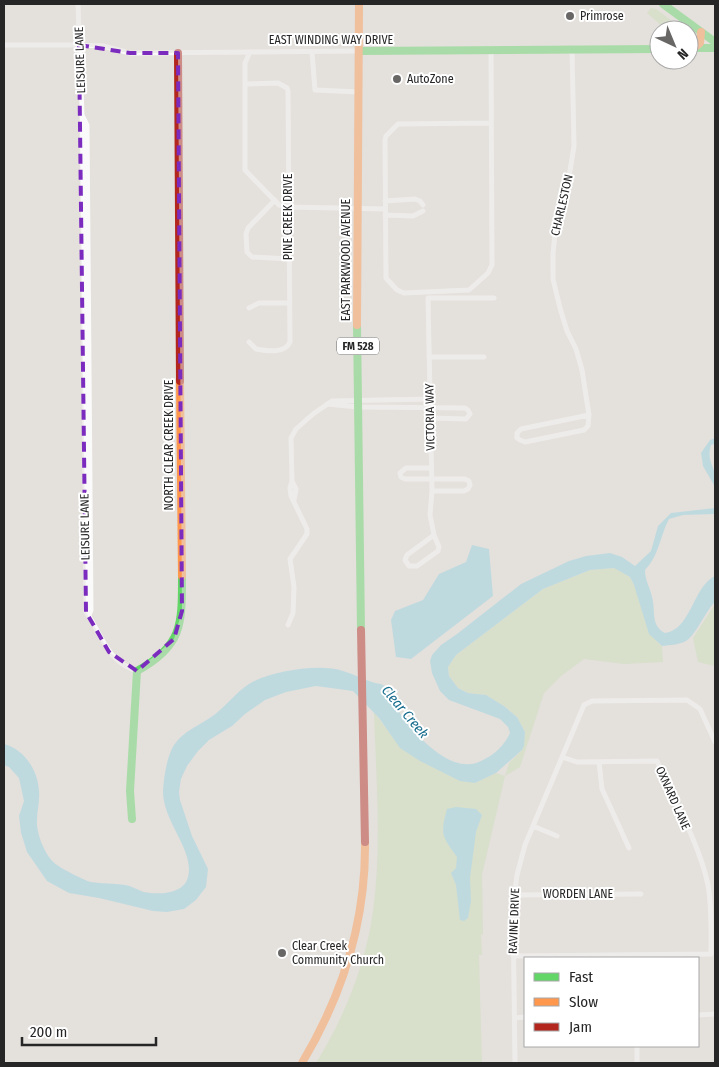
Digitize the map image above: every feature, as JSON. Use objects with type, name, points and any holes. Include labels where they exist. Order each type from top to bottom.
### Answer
[{"type":"main road","name":"EAST PARKWOOD AVENUE","points":[[302,1063],[329,1016],[342,984],[361,909],[365,855],[358,403],[359,4]]},
{"type":"main road","points":[[663,4],[715,42]]},
{"type":"main road","points":[[699,44],[701,32]]},
{"type":"main road","points":[[699,48],[715,48]]},
{"type":"main road","name":"EAST WINDING WAY DRIVE","points":[[359,51],[649,49]]},
{"type":"main road","name":"NORTH CLEAR CREEK DRIVE","points":[[137,671],[160,654],[174,639],[178,632],[182,611],[178,53]]},
{"type":"main road","points":[[132,819],[130,791],[137,671]]},
{"type":"street","name":"LEISURE LANE","points":[[78,4],[82,115],[87,124],[87,438],[91,610],[89,615],[109,652],[122,664],[137,671]]},
{"type":"street","name":"EAST WINDING WAY DRIVE","points":[[4,46],[79,44],[103,46],[130,53],[359,51]]},
{"type":"street","points":[[491,49],[492,124],[492,265],[488,273],[468,290],[404,293],[397,290],[386,278],[386,136],[398,124],[492,124]]},
{"type":"street","name":"CHARLESTON","points":[[572,49],[574,146],[570,171],[556,225],[553,279],[567,330],[576,349],[582,370],[588,415]]},
{"type":"street","points":[[240,52],[245,64],[246,84],[245,170],[279,205],[288,207],[357,209],[414,216],[423,208],[420,201],[415,199],[385,200]]},
{"type":"street","points":[[245,64],[250,52]]},
{"type":"street","points":[[312,52],[315,90],[359,92]]},
{"type":"street","name":"PINE CREEK DRIVE","points":[[246,84],[278,83],[287,88],[290,342],[282,350],[260,350],[256,349],[249,342]]},
{"type":"street","points":[[275,200],[247,231],[247,252],[252,257],[289,259]]},
{"type":"street","name":"VICTORIA WAY","points":[[434,535],[407,555],[405,560],[409,566],[417,566],[438,551],[439,547],[434,535],[430,515],[432,490],[428,298],[494,298]]},
{"type":"street","points":[[249,308],[259,303],[289,303]]},
{"type":"street","points":[[428,357],[484,357]]},
{"type":"street","points":[[288,625],[293,613],[294,587],[290,559],[307,534],[307,529],[291,496],[290,488],[292,481],[291,438],[296,430],[327,404],[430,399]]},
{"type":"street","points":[[358,403],[465,408],[470,414],[466,419],[430,418]]},
{"type":"street","points":[[588,415],[588,426],[584,430],[525,442],[517,438],[517,433],[522,429],[588,415]]},
{"type":"street","points":[[431,468],[406,468],[400,473],[405,478],[465,479],[469,481],[470,485],[464,490],[432,490]]},
{"type":"street","name":"RAVINE DRIVE","points":[[515,1063],[514,895],[521,855],[582,709],[587,703],[592,701],[687,700],[700,709],[715,742]]},
{"type":"street","name":"OXNARD LANE","points":[[562,757],[577,762],[657,761],[692,838],[705,873],[710,896],[711,954],[635,956]]},
{"type":"street","points":[[599,762],[602,789],[628,848]]},
{"type":"street","points":[[533,826],[557,836]]},
{"type":"street","name":"WORDEN LANE","points":[[514,895],[641,894]]},
{"type":"street","points":[[513,956],[635,956]]},
{"type":"street","points":[[699,1015],[715,1014]]},
{"type":"street","points":[[515,1018],[524,1018]]},
{"type":"street","points":[[637,1047],[637,1063]]},
{"type":"highlighted area","points":[[79,45],[130,53],[178,53],[182,611],[174,639],[137,671],[109,652],[86,612]]},
{"type":"green space","points":[[651,8],[656,9],[671,20],[655,20],[647,13]]},
{"type":"green space","points":[[615,568],[630,577],[658,643],[662,646],[663,662],[624,664],[584,659],[561,676],[544,693],[520,767],[505,776],[509,763],[522,750],[525,732],[517,717],[504,706],[486,695],[468,693],[458,688],[449,676],[448,667],[456,655],[543,589],[590,570]]},
{"type":"green space","points":[[715,604],[715,666],[698,662],[693,638]]},
{"type":"green space","points":[[374,712],[400,747],[475,783],[496,773],[505,776],[482,875],[483,934],[481,935],[482,955],[479,955],[482,1063],[316,1063],[336,1028],[352,990],[370,931],[376,886],[378,836]]},
{"type":"water","points":[[715,438],[715,444],[711,445],[710,460],[715,476],[715,487],[703,466],[701,453],[710,440]]},
{"type":"water","points":[[715,508],[715,514],[683,515],[669,519],[653,559],[645,570],[653,602],[655,622],[660,630],[665,633],[674,630],[681,624],[702,589],[715,576],[715,602],[686,641],[662,646],[649,634],[630,577],[614,568],[590,570],[543,589],[456,655],[448,667],[449,676],[458,688],[468,693],[486,695],[504,706],[517,717],[525,732],[522,750],[496,773],[475,783],[460,781],[420,761],[400,748],[379,718],[353,691],[316,686],[286,692],[265,700],[232,726],[209,740],[187,766],[181,779],[180,800],[192,836],[208,869],[206,887],[196,900],[184,909],[167,912],[153,911],[69,893],[47,881],[27,852],[21,833],[19,816],[24,801],[19,778],[9,767],[4,765],[4,744],[18,751],[33,768],[39,791],[38,832],[42,845],[53,862],[74,875],[91,882],[125,885],[144,892],[157,893],[170,892],[182,887],[188,877],[187,856],[167,813],[164,802],[164,779],[169,755],[174,745],[183,735],[214,715],[239,691],[258,679],[282,672],[309,668],[333,669],[382,684],[388,689],[395,706],[410,727],[432,748],[444,757],[456,762],[469,764],[481,761],[502,746],[510,733],[508,727],[500,719],[449,700],[440,691],[432,673],[430,661],[432,655],[441,645],[521,584],[569,561],[586,556],[610,553],[622,557],[635,566],[651,551],[658,526],[671,513]]},
{"type":"water","points":[[472,545],[489,549],[493,596],[411,659],[396,657],[391,620],[395,611],[423,600],[439,574],[466,562]]},
{"type":"water","points":[[456,807],[476,809],[482,815],[476,832],[470,878],[471,901],[468,918],[464,921],[460,920],[456,885],[451,873],[456,868],[457,857],[445,839],[443,830],[447,809]]},
{"type":"traffic: fast","points":[[663,4],[715,42]]},
{"type":"traffic: fast","points":[[699,48],[715,48]]},
{"type":"traffic: fast","points":[[359,51],[649,49]]},
{"type":"traffic: fast","points":[[357,325],[361,630]]},
{"type":"traffic: fast","points":[[132,819],[130,791],[137,671],[152,662],[163,652],[177,632],[180,621],[182,576]]},
{"type":"traffic: slow","points":[[357,325],[359,4]]},
{"type":"traffic: slow","points":[[699,44],[701,32]]},
{"type":"traffic: slow","points":[[180,381],[182,576]]},
{"type":"traffic: slow","points":[[302,1063],[329,1011],[349,957],[361,900],[365,842]]},
{"type":"traffic: jam","points":[[178,53],[180,381]]},
{"type":"traffic: jam","points":[[361,630],[365,842]]},
{"type":"place","name":"Primrose","points":[[570,16]]},
{"type":"place","name":"AutoZone","points":[[397,79]]},
{"type":"place","name":"Clear Creek Community Church","points":[[282,953]]},
{"type":"water label","name":"Clear Creek","points":[[405,712]]}]
